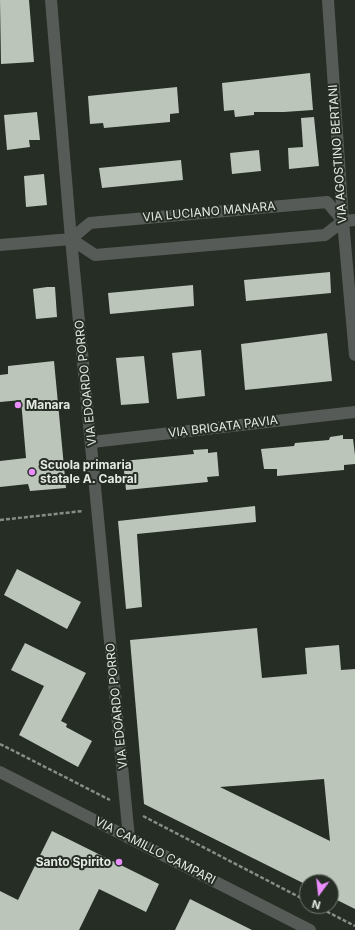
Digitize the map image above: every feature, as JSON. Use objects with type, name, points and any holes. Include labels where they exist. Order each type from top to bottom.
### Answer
[{"type":"street","name":"VIA EDOARDO PORRO","points":[[51,0],[71,239],[92,442],[129,838]]},
{"type":"street","name":"VIA AGOSTINO BERTANI","points":[[328,0],[349,220],[355,355]]},
{"type":"street","name":"VIA LUCIANO MANARA","points":[[71,239],[90,223],[328,202],[349,220]]},
{"type":"street","points":[[0,245],[71,239],[95,255],[325,235],[349,220]]},
{"type":"street","name":"VIA BRIGATA PAVIA","points":[[92,442],[355,412]]},
{"type":"street","name":"VIA CAMILLO CAMPARI","points":[[0,772],[310,930]]},
{"type":"path","points":[[0,520],[98,509]]},
{"type":"path","points":[[0,744],[299,897]]},
{"type":"path","points":[[332,914],[355,926]]},
{"type":"building","points":[[0,0],[29,0],[34,62],[1,64]]},
{"type":"building","points":[[310,73],[313,110],[254,112],[254,115],[235,117],[234,110],[224,111],[222,83]]},
{"type":"building","points":[[177,87],[179,113],[170,114],[170,122],[104,128],[103,123],[90,124],[88,96]]},
{"type":"building","points":[[37,112],[40,140],[29,140],[30,147],[7,150],[4,115]]},
{"type":"building","points":[[314,117],[319,166],[289,169],[288,148],[303,147],[301,118]]},
{"type":"building","points":[[259,150],[261,171],[232,174],[230,153]]},
{"type":"building","points":[[181,160],[183,180],[102,188],[99,168]]},
{"type":"building","points":[[44,174],[47,205],[26,207],[24,176]]},
{"type":"building","points":[[330,272],[331,293],[246,301],[244,280]]},
{"type":"building","points":[[193,285],[194,306],[110,314],[108,293]]},
{"type":"building","points":[[55,287],[57,317],[36,319],[33,289]]},
{"type":"building","points":[[327,333],[332,381],[245,390],[241,344]]},
{"type":"building","points":[[201,350],[205,396],[177,399],[172,353]]},
{"type":"building","points":[[144,356],[149,403],[121,405],[116,358]]},
{"type":"building","points":[[54,361],[66,488],[30,491],[28,484],[0,487],[0,461],[26,458],[21,400],[0,402],[0,375],[8,374],[8,366]]},
{"type":"building","points":[[343,435],[343,439],[353,439],[355,455],[355,464],[344,465],[344,470],[277,476],[277,469],[264,469],[261,449],[294,446],[295,443],[329,440],[330,437]]},
{"type":"building","points":[[208,449],[208,453],[217,452],[219,476],[207,477],[208,482],[126,490],[123,461],[194,454],[193,450]]},
{"type":"building","points":[[255,506],[256,522],[137,534],[142,607],[126,609],[118,521]]},
{"type":"building","points":[[17,569],[81,602],[67,629],[4,595]]},
{"type":"building","points":[[257,628],[262,678],[307,674],[305,648],[339,645],[341,670],[355,669],[355,909],[339,901],[339,874],[299,874],[299,881],[144,804],[130,640]],"holes":[[[324,779],[330,841],[220,787]]]},
{"type":"building","points":[[25,643],[86,673],[61,721],[67,724],[66,727],[92,741],[78,767],[19,735],[44,686],[11,670]]},
{"type":"building","points":[[52,831],[159,884],[146,912],[99,889],[79,930],[0,930],[0,891],[18,900]]},
{"type":"building","points":[[190,899],[252,930],[175,930]]},
{"type":"place","name":"Manara","points":[[18,405]]},
{"type":"place","name":"Scuola primaria statale A. Cabral","points":[[32,472]]},
{"type":"place","name":"Santo Spirito","points":[[119,862]]}]
